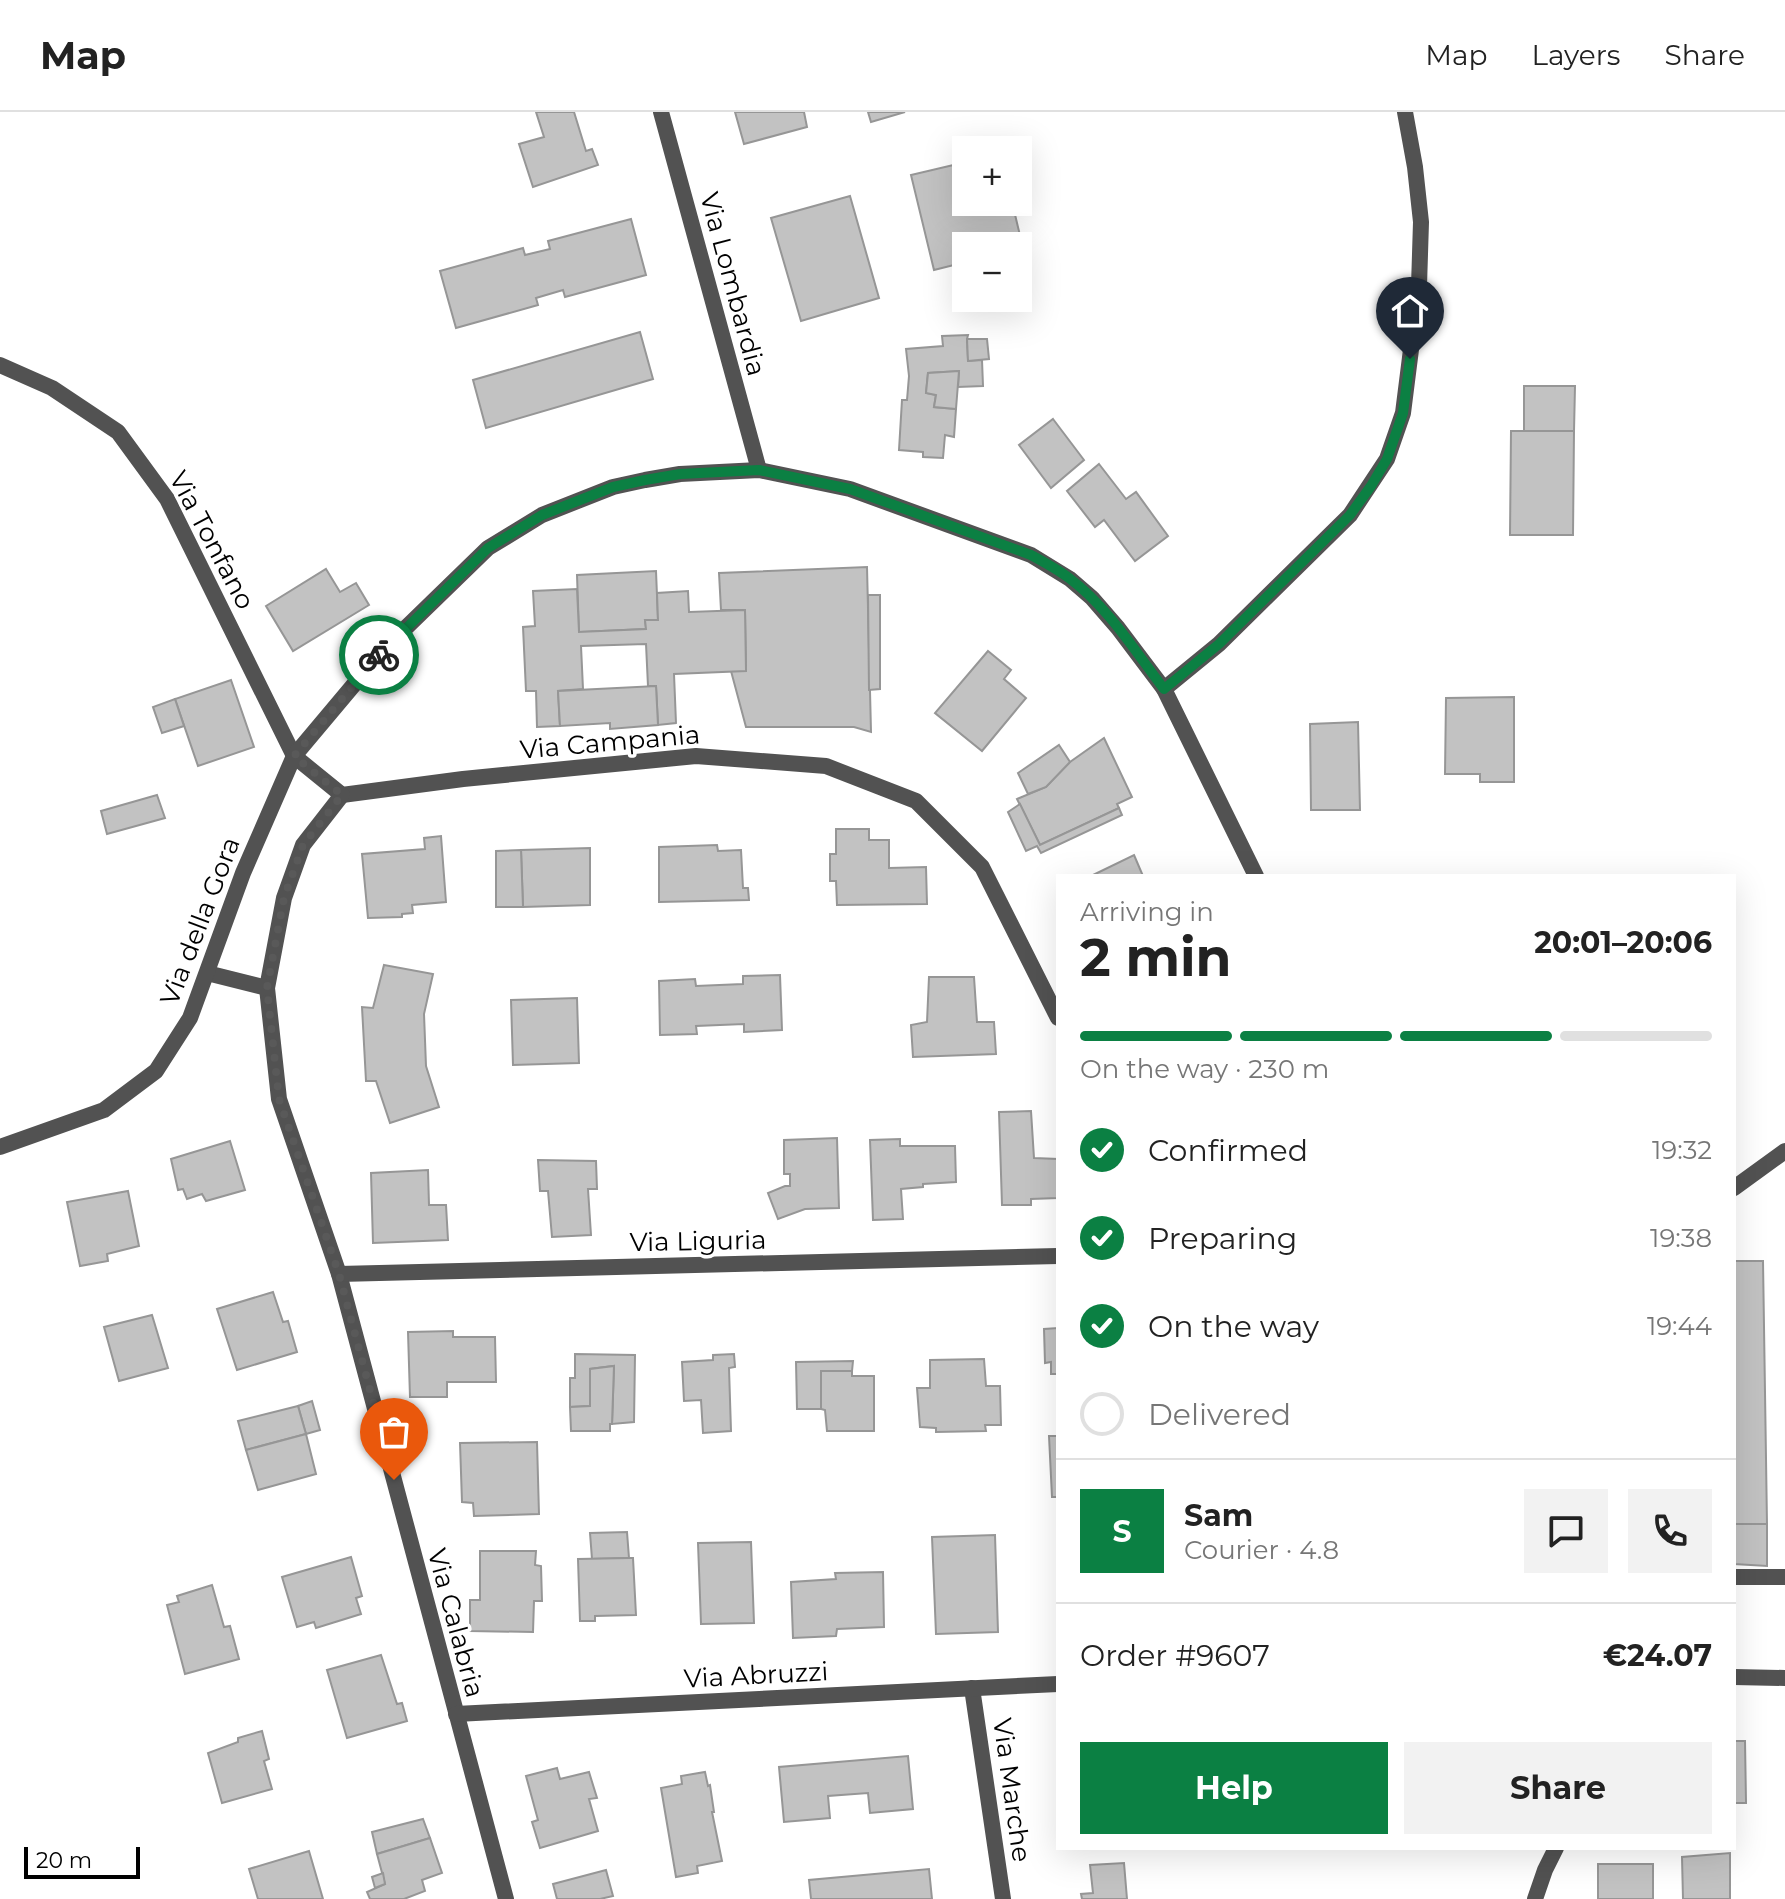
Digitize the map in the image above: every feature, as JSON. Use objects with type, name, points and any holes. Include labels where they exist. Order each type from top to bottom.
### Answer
[{"type":"street","name":"Via Lombardia","points":[[661,112],[759,470]]},
{"type":"street","points":[[1164,689],[1219,644],[1350,515],[1387,459],[1403,413],[1419,286],[1421,222],[1405,112]]},
{"type":"street","name":"Via Tonfano","points":[[0,365],[52,388],[118,432],[167,499],[294,756]]},
{"type":"street","name":"Via della Gora","points":[[0,1147],[104,1110],[156,1071],[190,1018],[243,873],[294,756],[383,650],[488,548],[542,515],[613,487],[645,480],[680,474],[759,470],[850,489],[1031,555],[1050,565],[1092,598],[1164,689],[1255,874]]},
{"type":"street","points":[[294,756],[342,795]]},
{"type":"street","name":"Via Campania","points":[[342,795],[463,779],[696,756],[826,766],[916,801],[982,867],[1056,1014]]},
{"type":"street","name":"Via Calabria","points":[[342,795],[303,845],[284,898],[267,988],[279,1099],[339,1274],[506,1899]]},
{"type":"street","points":[[207,973],[267,988]]},
{"type":"street","points":[[1736,1187],[1785,1151]]},
{"type":"street","name":"Via Liguria","points":[[339,1274],[1056,1256]]},
{"type":"street","points":[[1736,1577],[1785,1577]]},
{"type":"street","points":[[1736,1677],[1785,1678]]},
{"type":"street","name":"Via Abruzzi","points":[[456,1714],[1056,1684]]},
{"type":"street","name":"Via Marche","points":[[972,1688],[1003,1899]]},
{"type":"street","points":[[1535,1899],[1555,1850]]},
{"type":"building","points":[[536,112],[574,112],[586,151],[592,149],[598,165],[533,187],[519,144],[544,137]]},
{"type":"building","points":[[735,112],[804,112],[807,127],[744,144]]},
{"type":"building","points":[[868,112],[905,112],[871,122]]},
{"type":"building","points":[[952,165],[952,216],[1015,216],[1019,232],[952,232],[952,266],[934,270],[911,175]]},
{"type":"building","points":[[850,196],[879,298],[801,321],[771,218]]},
{"type":"building","points":[[631,219],[646,275],[565,297],[563,290],[536,298],[538,305],[456,328],[440,271],[523,248],[525,255],[550,249],[548,241]]},
{"type":"building","points":[[640,332],[653,379],[486,428],[473,380]]},
{"type":"building","points":[[968,335],[968,361],[982,360],[983,386],[958,387],[959,371],[928,373],[926,393],[936,395],[934,407],[956,409],[954,437],[945,435],[943,458],[923,457],[923,452],[899,450],[902,400],[907,400],[909,376],[906,349],[943,346],[942,336]]},
{"type":"building","points":[[967,339],[987,339],[989,359],[968,361]]},
{"type":"building","points":[[959,371],[956,409],[934,407],[936,395],[926,393],[928,373]]},
{"type":"building","points":[[1524,386],[1575,386],[1574,431],[1524,431]]},
{"type":"building","points":[[1053,419],[1084,460],[1051,488],[1019,445]]},
{"type":"building","points":[[1511,431],[1574,431],[1573,535],[1510,535]]},
{"type":"building","points":[[1099,464],[1126,499],[1136,492],[1168,536],[1135,561],[1104,520],[1095,527],[1067,491]]},
{"type":"building","points":[[867,567],[871,732],[854,727],[746,727],[731,671],[746,671],[745,610],[721,610],[719,573]]},
{"type":"building","points":[[326,569],[340,592],[356,583],[369,605],[293,651],[266,606]]},
{"type":"building","points":[[656,571],[658,620],[645,620],[646,629],[579,632],[577,575]]},
{"type":"building","points":[[577,589],[579,632],[646,629],[645,620],[658,620],[657,593],[688,591],[689,612],[745,610],[746,671],[674,674],[676,723],[658,725],[656,686],[648,686],[646,644],[581,646],[583,689],[558,691],[560,726],[537,727],[536,691],[526,691],[523,627],[535,626],[533,591]]},
{"type":"building","points":[[868,595],[880,595],[880,689],[869,690]]},
{"type":"building","points":[[988,651],[1011,670],[1004,679],[1026,698],[982,751],[935,713]]},
{"type":"building","points":[[231,680],[254,747],[198,766],[175,699]]},
{"type":"building","points":[[656,686],[658,725],[610,729],[610,723],[560,726],[558,691]]},
{"type":"building","points":[[1514,697],[1514,782],[1480,782],[1480,774],[1445,774],[1446,698]]},
{"type":"building","points":[[175,699],[184,726],[162,733],[153,707]]},
{"type":"building","points":[[1358,722],[1360,810],[1311,810],[1310,724]]},
{"type":"building","points":[[1104,738],[1132,797],[1117,804],[1119,808],[1040,845],[1017,799],[1046,787],[1070,762]]},
{"type":"building","points":[[1059,745],[1070,762],[1046,787],[1028,794],[1018,773]]},
{"type":"building","points":[[157,795],[165,818],[107,834],[101,811]]},
{"type":"building","points":[[1020,804],[1040,845],[1119,808],[1122,815],[1041,853],[1037,846],[1026,851],[1008,812]]},
{"type":"building","points":[[836,829],[869,829],[869,840],[889,840],[889,868],[926,867],[927,904],[837,905],[836,881],[830,881],[830,854],[836,854]]},
{"type":"building","points":[[441,836],[446,902],[412,905],[413,913],[402,914],[402,917],[368,918],[362,854],[425,849],[424,838]]},
{"type":"building","points":[[717,845],[718,851],[741,850],[743,888],[748,888],[749,900],[659,902],[659,847]]},
{"type":"building","points":[[590,848],[590,905],[523,907],[521,850]]},
{"type":"building","points":[[521,850],[523,907],[496,907],[496,851]]},
{"type":"building","points":[[1134,855],[1142,874],[1095,874]]},
{"type":"building","points":[[384,965],[433,974],[424,1014],[426,1066],[439,1107],[390,1123],[376,1081],[366,1081],[362,1007],[373,1008]]},
{"type":"building","points":[[780,975],[782,1030],[744,1032],[744,1024],[696,1026],[697,1034],[660,1035],[659,981],[695,979],[696,986],[743,984],[743,976]]},
{"type":"building","points":[[929,977],[974,977],[977,1022],[994,1022],[996,1054],[913,1057],[911,1025],[927,1022]]},
{"type":"building","points":[[577,998],[579,1063],[513,1065],[511,1000]]},
{"type":"building","points":[[1031,1111],[1034,1158],[1056,1159],[1056,1198],[1031,1199],[1031,1205],[1002,1205],[999,1112]]},
{"type":"building","points":[[837,1138],[839,1208],[805,1209],[778,1219],[768,1193],[790,1186],[790,1174],[784,1174],[784,1140]]},
{"type":"building","points":[[900,1139],[900,1146],[955,1146],[956,1182],[901,1189],[903,1219],[873,1220],[870,1140]]},
{"type":"building","points":[[230,1141],[245,1190],[206,1201],[202,1194],[187,1199],[183,1189],[178,1190],[171,1159]]},
{"type":"building","points":[[538,1160],[596,1161],[597,1189],[588,1189],[591,1235],[552,1237],[548,1191],[540,1191]]},
{"type":"building","points":[[428,1170],[429,1205],[446,1205],[448,1240],[373,1243],[371,1173]]},
{"type":"building","points":[[128,1191],[139,1246],[107,1254],[108,1261],[80,1266],[67,1202]]},
{"type":"building","points":[[1736,1261],[1763,1261],[1767,1524],[1736,1524]]},
{"type":"building","points":[[273,1292],[283,1322],[288,1321],[297,1352],[237,1370],[217,1309]]},
{"type":"building","points":[[152,1315],[168,1368],[119,1381],[104,1327]]},
{"type":"building","points":[[1056,1328],[1056,1374],[1051,1374],[1051,1362],[1045,1363],[1044,1329]]},
{"type":"building","points":[[453,1331],[453,1337],[495,1337],[496,1382],[447,1382],[447,1397],[410,1397],[408,1332]]},
{"type":"building","points":[[575,1354],[635,1355],[634,1422],[612,1424],[614,1366],[590,1369],[590,1406],[570,1407],[570,1378],[575,1378]]},
{"type":"building","points":[[734,1354],[735,1367],[729,1368],[731,1431],[703,1433],[701,1400],[684,1401],[682,1362],[713,1360],[713,1355]]},
{"type":"building","points":[[984,1359],[986,1386],[1000,1386],[1001,1425],[985,1425],[986,1431],[936,1432],[936,1428],[920,1427],[917,1388],[930,1388],[930,1360]]},
{"type":"building","points":[[853,1361],[852,1371],[821,1371],[821,1409],[797,1409],[796,1362]]},
{"type":"building","points":[[614,1366],[610,1431],[571,1431],[570,1407],[590,1406],[590,1369]]},
{"type":"building","points":[[821,1371],[852,1371],[852,1376],[874,1376],[874,1431],[827,1431],[825,1410],[821,1409]]},
{"type":"building","points":[[312,1401],[320,1430],[306,1434],[298,1406]]},
{"type":"building","points":[[298,1406],[306,1434],[246,1450],[238,1421]]},
{"type":"building","points":[[306,1434],[316,1474],[258,1490],[246,1450]]},
{"type":"building","points":[[1049,1436],[1056,1436],[1056,1497],[1052,1497]]},
{"type":"building","points":[[537,1442],[539,1514],[474,1516],[473,1503],[462,1502],[460,1443]]},
{"type":"building","points":[[1736,1524],[1767,1524],[1767,1566],[1736,1564]]},
{"type":"building","points":[[627,1532],[629,1558],[592,1559],[590,1533]]},
{"type":"building","points":[[995,1535],[998,1632],[936,1634],[932,1537]]},
{"type":"building","points":[[751,1542],[754,1623],[701,1624],[698,1543]]},
{"type":"building","points":[[480,1551],[536,1551],[535,1565],[541,1566],[542,1601],[534,1601],[533,1632],[470,1631],[470,1600],[480,1600]]},
{"type":"building","points":[[351,1557],[362,1596],[356,1598],[361,1614],[316,1628],[314,1622],[297,1627],[282,1577]]},
{"type":"building","points":[[633,1558],[636,1615],[595,1616],[595,1621],[580,1621],[578,1559]]},
{"type":"building","points":[[883,1572],[884,1627],[837,1629],[836,1636],[793,1638],[791,1582],[836,1579],[835,1573]]},
{"type":"building","points":[[212,1585],[224,1627],[230,1626],[239,1659],[185,1674],[167,1605],[179,1602],[177,1596]]},
{"type":"building","points":[[381,1655],[397,1704],[402,1703],[407,1721],[347,1738],[327,1670]]},
{"type":"building","points":[[262,1731],[269,1759],[264,1761],[272,1789],[222,1803],[208,1753],[238,1742],[238,1738]]},
{"type":"building","points":[[1736,1741],[1745,1741],[1746,1803],[1736,1803]]},
{"type":"building","points":[[908,1756],[913,1809],[870,1813],[868,1793],[828,1796],[830,1818],[784,1822],[779,1767]]},
{"type":"building","points":[[557,1768],[560,1779],[589,1772],[597,1798],[589,1799],[598,1831],[540,1848],[532,1822],[538,1820],[526,1776]]},
{"type":"building","points":[[705,1772],[710,1785],[722,1861],[697,1866],[698,1873],[676,1877],[661,1788],[682,1784],[681,1776]]},
{"type":"building","points":[[423,1819],[430,1838],[377,1854],[372,1832]]},
{"type":"building","points":[[430,1838],[442,1873],[422,1880],[425,1891],[404,1899],[370,1899],[367,1892],[385,1884],[377,1854]]},
{"type":"building","points":[[309,1851],[323,1899],[258,1899],[249,1869]]},
{"type":"building","points":[[1730,1853],[1730,1899],[1683,1899],[1682,1857]]},
{"type":"building","points":[[1124,1863],[1127,1899],[1082,1899],[1081,1894],[1093,1893],[1090,1865]]},
{"type":"building","points":[[1598,1864],[1653,1864],[1653,1899],[1598,1899]]},
{"type":"building","points":[[929,1869],[932,1899],[811,1899],[809,1880]]},
{"type":"building","points":[[606,1870],[613,1896],[557,1899],[553,1884]]},
{"type":"building","points":[[383,1873],[385,1884],[375,1888],[372,1877]]},
{"type":"way so far","points":[[379,655],[294,756],[342,795],[303,845],[284,898],[267,988],[279,1099],[339,1274],[394,1480]]},
{"type":"route","points":[[379,655],[488,548],[542,515],[613,487],[645,480],[680,474],[759,470],[850,489],[1031,555],[1050,565],[1092,598],[1164,689],[1219,644],[1350,515],[1387,459],[1403,413],[1410,359]]}]
